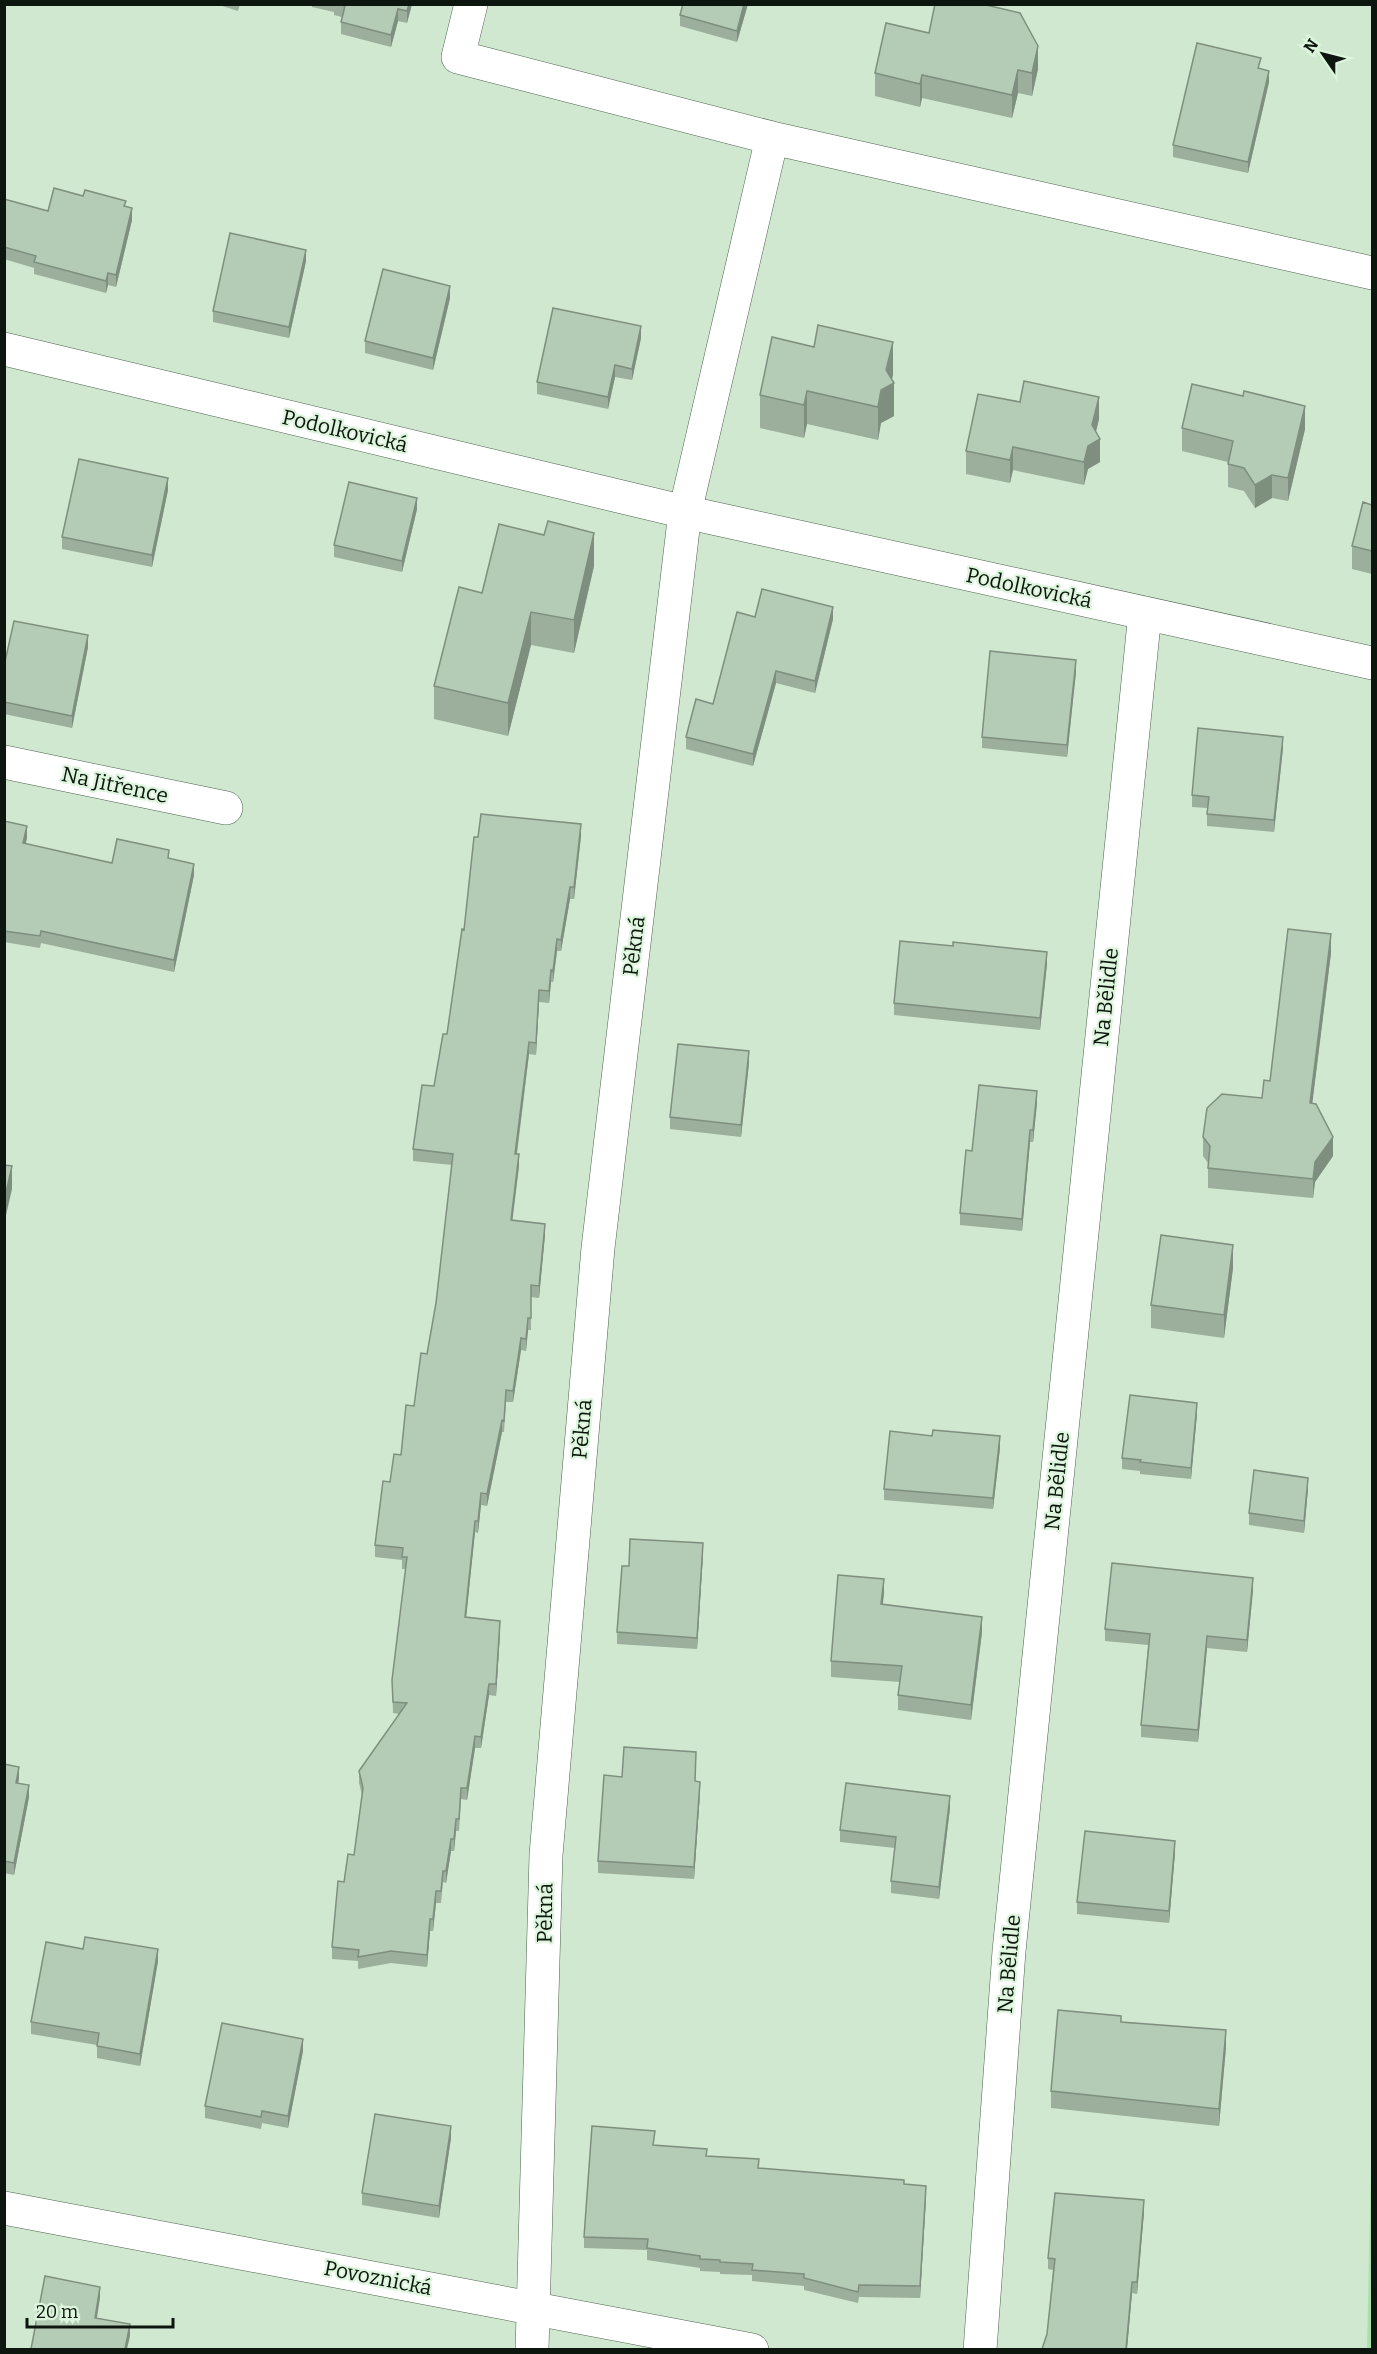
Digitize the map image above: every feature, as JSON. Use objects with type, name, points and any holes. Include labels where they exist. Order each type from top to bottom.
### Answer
[{"type":"street","points":[[471,4],[458,57],[772,138],[1372,273]]},
{"type":"street","points":[[685,512],[772,138]]},
{"type":"street","name":"Podolkovická","points":[[4,349],[685,512],[1372,663]]},
{"type":"street","name":"Pěkná","points":[[532,2349],[535,2307],[546,1855],[598,1248],[685,512]]},
{"type":"street","name":"Na Bělidle","points":[[980,2349],[1009,1951],[1144,613]]},
{"type":"street","name":"Na Jitřence","points":[[4,762],[226,808]]},
{"type":"street","name":"Povoznická","points":[[4,2208],[752,2349]]},
{"type":"green space","points":[[1372,2122],[1372,2349],[1367,2350],[1367,2349]]},
{"type":"building","points":[[339,4],[409,4],[407,11],[398,9],[391,35],[341,22],[345,6]]},
{"type":"building","points":[[683,4],[744,4],[737,31],[680,15]]},
{"type":"building","points":[[935,4],[982,4],[1020,13],[1038,46],[1032,73],[1018,70],[1012,95],[922,75],[920,84],[875,73],[886,23],[929,33]]},
{"type":"building","points":[[1197,43],[1261,58],[1258,68],[1269,71],[1248,162],[1173,145]]},
{"type":"building","points":[[54,188],[83,196],[85,190],[126,201],[124,206],[132,208],[116,275],[108,273],[106,281],[34,262],[36,256],[4,247],[4,199],[48,211]]},
{"type":"building","points":[[230,233],[306,250],[289,327],[213,311]]},
{"type":"building","points":[[383,269],[450,286],[433,358],[365,341]]},
{"type":"building","points":[[553,308],[641,326],[632,369],[615,365],[608,397],[537,382]]},
{"type":"building","points":[[818,325],[893,342],[886,370],[894,383],[881,390],[878,407],[807,391],[804,405],[760,395],[772,337],[814,347]]},
{"type":"building","points":[[1024,381],[1099,397],[1092,425],[1100,439],[1088,446],[1084,462],[1013,447],[1010,460],[966,451],[978,394],[1020,402]]},
{"type":"building","points":[[1192,384],[1243,396],[1244,391],[1305,406],[1288,478],[1272,475],[1255,485],[1244,468],[1228,464],[1233,441],[1182,428]]},
{"type":"building","points":[[79,459],[168,478],[152,555],[62,537]]},
{"type":"building","points":[[349,482],[417,498],[402,561],[334,545]]},
{"type":"building","points":[[1363,502],[1372,505],[1372,551],[1352,546]]},
{"type":"building","points":[[548,521],[594,533],[574,620],[531,612],[508,703],[434,686],[459,587],[482,593],[499,524],[544,535]]},
{"type":"building","points":[[762,589],[833,607],[815,681],[776,671],[753,754],[686,737],[696,699],[713,704],[737,612],[755,617]]},
{"type":"building","points":[[14,621],[88,635],[72,716],[4,702],[4,666]]},
{"type":"building","points":[[990,651],[1076,660],[1067,745],[982,737]]},
{"type":"building","points":[[1198,728],[1283,737],[1274,820],[1207,814],[1209,797],[1192,795]]},
{"type":"building","points":[[481,814],[581,824],[574,887],[570,887],[561,940],[557,939],[549,991],[539,990],[536,1043],[529,1042],[515,1154],[519,1154],[511,1220],[545,1224],[539,1286],[531,1285],[531,1318],[528,1318],[526,1339],[521,1338],[513,1391],[506,1390],[504,1421],[502,1420],[487,1494],[481,1493],[478,1521],[475,1521],[465,1617],[500,1621],[496,1684],[489,1684],[481,1737],[475,1736],[467,1788],[461,1788],[459,1819],[456,1819],[454,1839],[451,1839],[446,1871],[443,1871],[441,1891],[436,1891],[433,1919],[430,1919],[427,1955],[391,1951],[358,1957],[359,1950],[332,1947],[338,1881],[344,1882],[348,1854],[354,1855],[363,1788],[359,1771],[407,1703],[393,1702],[392,1680],[407,1557],[402,1557],[403,1548],[375,1545],[383,1481],[390,1482],[394,1454],[401,1455],[406,1405],[414,1406],[421,1353],[427,1354],[436,1303],[453,1154],[413,1149],[422,1085],[434,1086],[443,1034],[447,1034],[462,929],[464,930],[474,837],[478,837]]},
{"type":"building","points":[[4,821],[27,826],[23,843],[112,863],[117,839],[169,850],[168,858],[194,864],[174,960],[41,931],[40,936],[4,931]]},
{"type":"building","points":[[1288,929],[1331,934],[1310,1103],[1316,1104],[1333,1137],[1315,1162],[1313,1179],[1208,1168],[1210,1146],[1203,1137],[1207,1108],[1222,1094],[1262,1098],[1264,1080],[1270,1081]]},
{"type":"building","points":[[900,941],[953,946],[953,942],[1047,952],[1040,1018],[894,1003]]},
{"type":"building","points":[[678,1044],[749,1051],[741,1125],[670,1117]]},
{"type":"building","points":[[979,1085],[1037,1091],[1033,1130],[1030,1130],[1022,1219],[960,1213],[966,1150],[972,1151]]},
{"type":"building","points":[[4,1165],[12,1166],[4,1201]]},
{"type":"building","points":[[1161,1235],[1233,1245],[1224,1315],[1151,1305]]},
{"type":"building","points":[[1130,1395],[1197,1403],[1191,1468],[1122,1458]]},
{"type":"building","points":[[933,1430],[1000,1436],[993,1498],[884,1489],[890,1431],[932,1436]]},
{"type":"building","points":[[1254,1470],[1308,1478],[1304,1521],[1249,1513]]},
{"type":"building","points":[[630,1539],[703,1543],[697,1638],[617,1632],[622,1566],[629,1566]]},
{"type":"building","points":[[1112,1563],[1253,1578],[1247,1640],[1207,1636],[1198,1730],[1141,1725],[1150,1634],[1105,1629]]},
{"type":"building","points":[[838,1575],[884,1579],[881,1604],[982,1617],[971,1705],[898,1695],[902,1666],[831,1661]]},
{"type":"building","points":[[624,1747],[696,1752],[695,1781],[700,1782],[694,1867],[598,1861],[604,1775],[622,1777]]},
{"type":"building","points":[[4,1764],[19,1767],[16,1783],[29,1785],[14,1863],[4,1861]]},
{"type":"building","points":[[846,1783],[950,1796],[939,1887],[891,1881],[896,1837],[840,1830]]},
{"type":"building","points":[[1085,1831],[1175,1841],[1169,1911],[1077,1902]]},
{"type":"building","points":[[85,1937],[158,1949],[140,2054],[97,2046],[99,2033],[31,2022],[46,1942],[83,1949]]},
{"type":"building","points":[[1058,2010],[1121,2016],[1121,2022],[1226,2030],[1219,2109],[1051,2091]]},
{"type":"building","points":[[222,2023],[303,2039],[288,2116],[262,2111],[261,2117],[205,2106]]},
{"type":"building","points":[[375,2114],[451,2126],[439,2206],[362,2193]]},
{"type":"building","points":[[592,2126],[655,2131],[653,2145],[707,2149],[706,2156],[759,2159],[758,2168],[904,2180],[904,2184],[926,2186],[920,2286],[859,2285],[858,2292],[804,2278],[804,2274],[752,2270],[753,2264],[700,2259],[700,2256],[647,2248],[648,2239],[584,2237]]},
{"type":"building","points":[[1055,2193],[1144,2200],[1137,2282],[1132,2282],[1126,2349],[1042,2349],[1047,2334],[1055,2259],[1048,2258]]},
{"type":"building","points":[[45,2276],[100,2287],[95,2318],[130,2324],[125,2349],[31,2349]]}]
